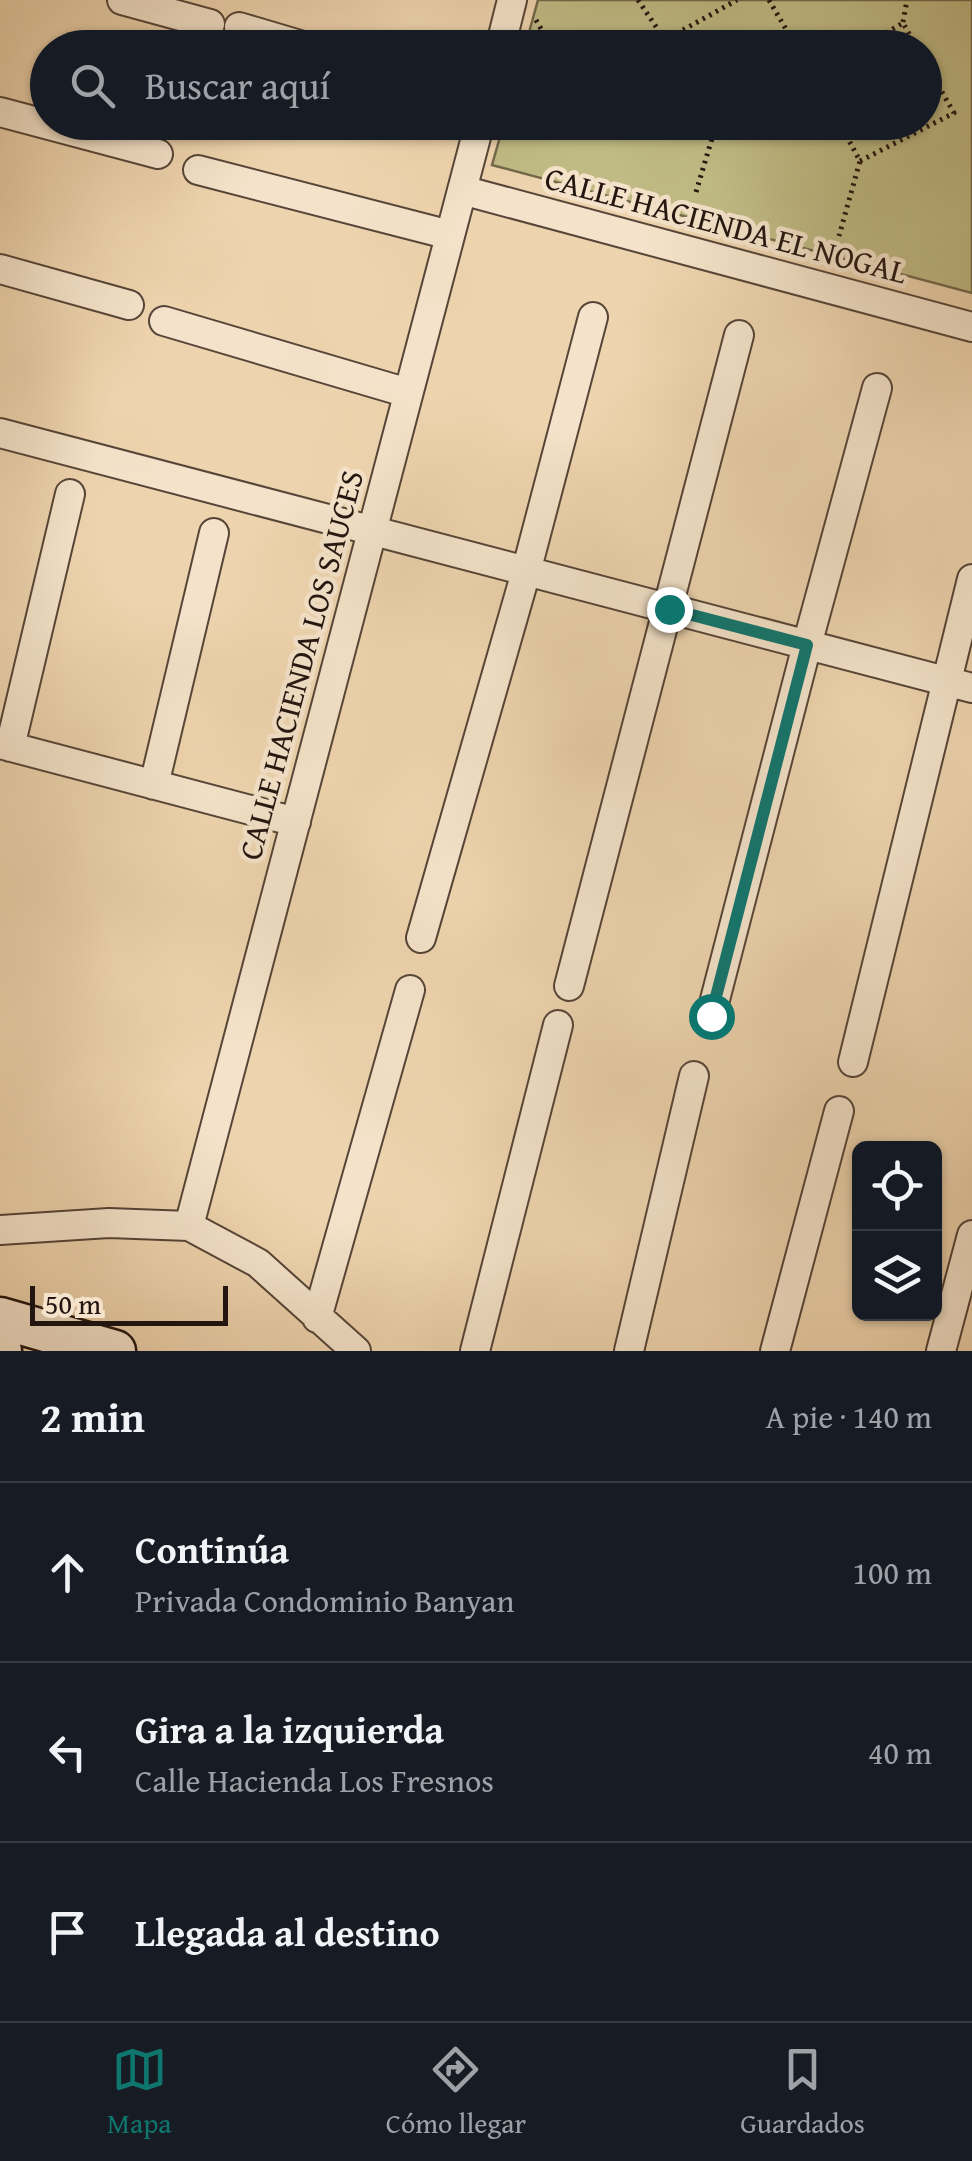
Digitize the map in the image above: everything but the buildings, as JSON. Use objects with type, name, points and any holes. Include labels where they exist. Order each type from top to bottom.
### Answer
[{"type":"main road","points":[[0,1318],[115,1351]]},
{"type":"street","points":[[122,0],[210,24]]},
{"type":"street","points":[[239,28],[246,30]]},
{"type":"street","points":[[0,112],[30,120]]},
{"type":"street","points":[[105,140],[158,154]]},
{"type":"street","name":"CALLE HACIENDA LOS SAUCES","points":[[189,1226],[475,140]]},
{"type":"street","points":[[198,170],[450,236]]},
{"type":"street","name":"CALLE HACIENDA EL NOGAL","points":[[462,190],[972,327]]},
{"type":"street","points":[[0,269],[129,305]]},
{"type":"street","points":[[421,938],[526,572],[593,318]]},
{"type":"street","points":[[164,322],[408,393]]},
{"type":"street","points":[[569,986],[738,335]]},
{"type":"street","points":[[711,1016],[876,388]]},
{"type":"street","points":[[0,433],[959,685]]},
{"type":"street","points":[[70,494],[5,745],[296,822]]},
{"type":"street","points":[[154,785],[214,532]]},
{"type":"street","points":[[852,1062],[959,685],[972,579]]},
{"type":"street","points":[[317,1318],[410,990]]},
{"type":"street","points":[[475,1351],[558,1026]]},
{"type":"street","points":[[629,1351],[694,1076]]},
{"type":"street","points":[[776,1351],[838,1111]]},
{"type":"street","points":[[0,1230],[108,1223],[189,1226],[258,1263],[356,1351]]},
{"type":"street","points":[[942,1351],[972,1235]]},
{"type":"path","points":[[638,0],[658,30]]},
{"type":"path","points":[[683,30],[737,0]]},
{"type":"path","points":[[769,0],[786,30]]},
{"type":"path","points":[[907,30],[903,23],[908,0]]},
{"type":"path","points":[[523,9],[539,30]]},
{"type":"path","points":[[891,30],[903,23]]},
{"type":"path","points":[[942,92],[954,113],[942,119]]},
{"type":"path","points":[[696,192],[712,140]]},
{"type":"path","points":[[839,236],[860,161],[849,140]]},
{"type":"path","points":[[860,161],[901,140]]},
{"type":"shaded area","points":[[538,0],[972,0],[972,293],[492,165],[499,140],[942,140],[942,30],[530,30]]},
{"type":"route","points":[[669,609],[807,645],[711,1016]]}]
